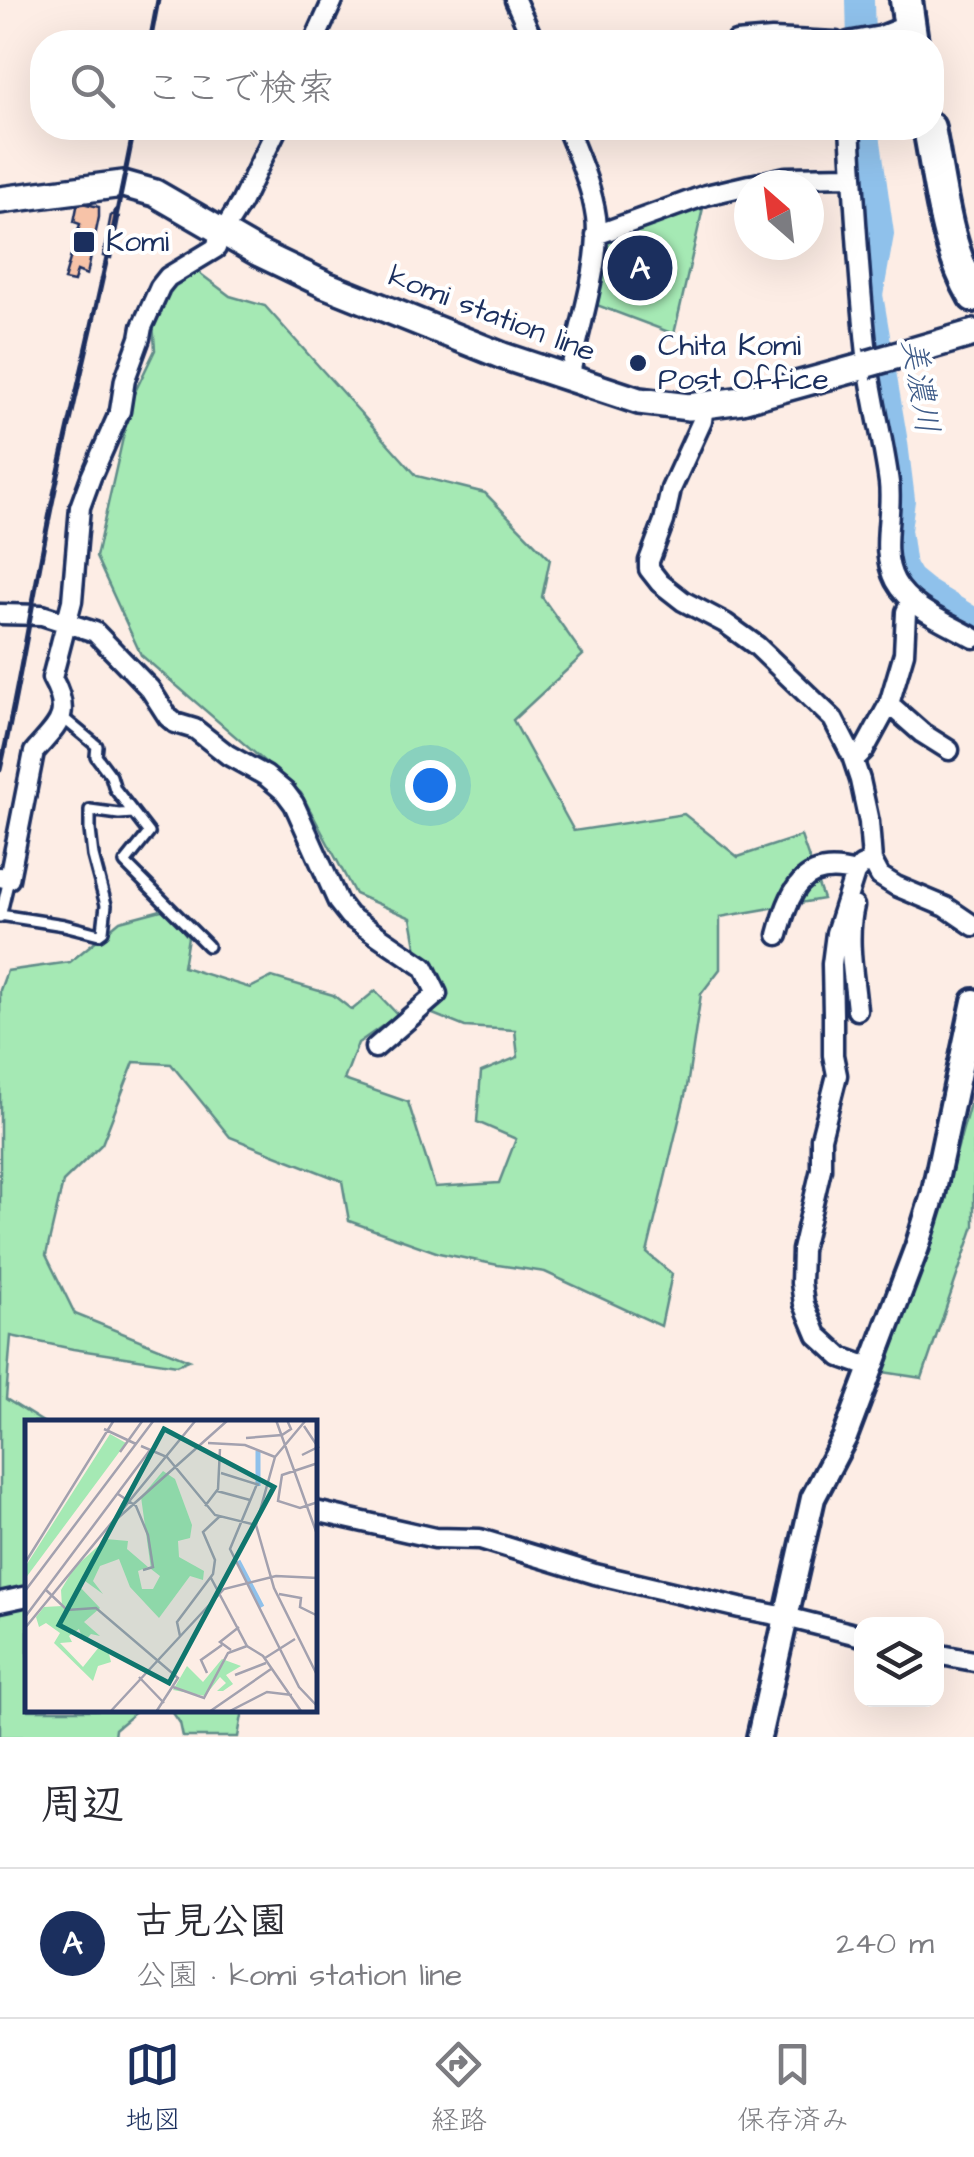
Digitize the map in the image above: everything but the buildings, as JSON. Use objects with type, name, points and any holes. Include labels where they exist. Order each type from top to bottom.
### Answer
[{"type":"highway","points":[[931,140],[954,254],[974,296]]},
{"type":"main road","name":"komi station line","points":[[0,200],[123,184],[156,192],[256,252],[326,285],[570,380],[639,401],[689,408],[742,400],[974,332]]},
{"type":"street","points":[[319,30],[333,0]]},
{"type":"street","points":[[515,0],[529,30]]},
{"type":"street","points":[[4,878],[34,752],[62,716],[62,697],[52,678],[72,601],[80,507],[120,411],[125,379],[142,328],[168,276],[216,248],[271,140]]},
{"type":"street","points":[[570,380],[596,235],[596,216],[571,140]]},
{"type":"street","points":[[851,140],[868,365],[889,487],[888,556],[896,582],[911,601],[974,638]]},
{"type":"street","points":[[824,177],[853,176]]},
{"type":"street","points":[[596,235],[734,189]]},
{"type":"street","points":[[704,405],[702,421],[671,489],[649,569],[683,601],[725,623],[757,646],[833,719],[854,760],[869,822],[874,866],[896,886],[946,907],[974,926]]},
{"type":"street","points":[[854,760],[864,750],[889,704],[904,653],[906,612],[911,601]]},
{"type":"street","points":[[0,614],[42,615],[95,632],[150,688],[176,723],[195,729],[284,792],[300,817],[338,902],[349,916],[424,968],[437,994],[375,1048]]},
{"type":"street","points":[[889,704],[949,750]]},
{"type":"street","points":[[872,1368],[840,1357],[817,1335],[804,1304],[801,1283],[802,1250],[821,1168],[820,1138],[837,1075],[832,1014],[836,932],[855,873],[861,866],[874,866]]},
{"type":"street","points":[[857,1010],[851,953],[852,912],[867,873],[874,866]]},
{"type":"street","points":[[778,935],[788,900],[798,884],[822,870],[855,873]]},
{"type":"street","points":[[760,1737],[813,1498],[845,1438],[917,1247],[933,1194],[974,1001]]},
{"type":"street","points":[[318,1513],[434,1538],[480,1539],[596,1574],[854,1634]]},
{"type":"street","points":[[0,1602],[25,1597]]},
{"type":"street","points":[[944,1656],[974,1662]]},
{"type":"lane","points":[[62,716],[97,746],[96,756],[115,789],[149,832],[124,863],[208,946]]},
{"type":"lane","points":[[4,878],[0,916],[100,934],[106,906],[94,856],[90,810],[133,812]]},
{"type":"green space","points":[[706,195],[674,334],[586,301],[596,235]]},
{"type":"green space","points":[[194,269],[230,296],[265,306],[417,476],[485,493],[550,559],[542,597],[583,655],[513,720],[574,831],[684,814],[738,857],[801,836],[823,899],[720,917],[720,969],[701,994],[687,1087],[647,1253],[672,1274],[661,1326],[545,1272],[439,1253],[349,1221],[342,1181],[230,1137],[171,1064],[134,1062],[102,1144],[63,1182],[46,1255],[75,1314],[189,1360],[177,1365],[11,1336],[6,1399],[40,1420],[25,1420],[25,1712],[136,1712],[115,1729],[114,1737],[0,1737],[0,990],[7,971],[70,962],[120,921],[165,909],[188,937],[183,967],[250,988],[272,977],[333,995],[352,1010],[375,991],[398,1015],[358,1043],[344,1080],[408,1102],[435,1187],[499,1183],[516,1139],[477,1122],[481,1072],[518,1057],[515,1030],[465,1027],[428,1012],[411,918],[355,894],[301,793],[141,655],[96,557],[132,398],[155,350],[151,294]]},
{"type":"green space","points":[[974,1089],[974,1226],[922,1378],[883,1372],[943,1201]]},
{"type":"green space","points":[[172,1712],[243,1712],[238,1737],[183,1737]]},
{"type":"waterway","name":"美濃川","points":[[860,0],[861,30]]},
{"type":"waterway","name":"美濃川","points":[[867,140],[880,234],[869,295],[901,500],[897,530],[902,567],[925,592],[974,622]]},
{"type":"railway","points":[[152,30],[158,0]]},
{"type":"railway","points":[[0,770],[51,508],[132,140]]},
{"type":"place","name":"Komi","points":[[84,242]]},
{"type":"place","name":"古見公園","points":[[640,268]]},
{"type":"place","name":"Chita Komi Post Office","points":[[638,363]]}]
